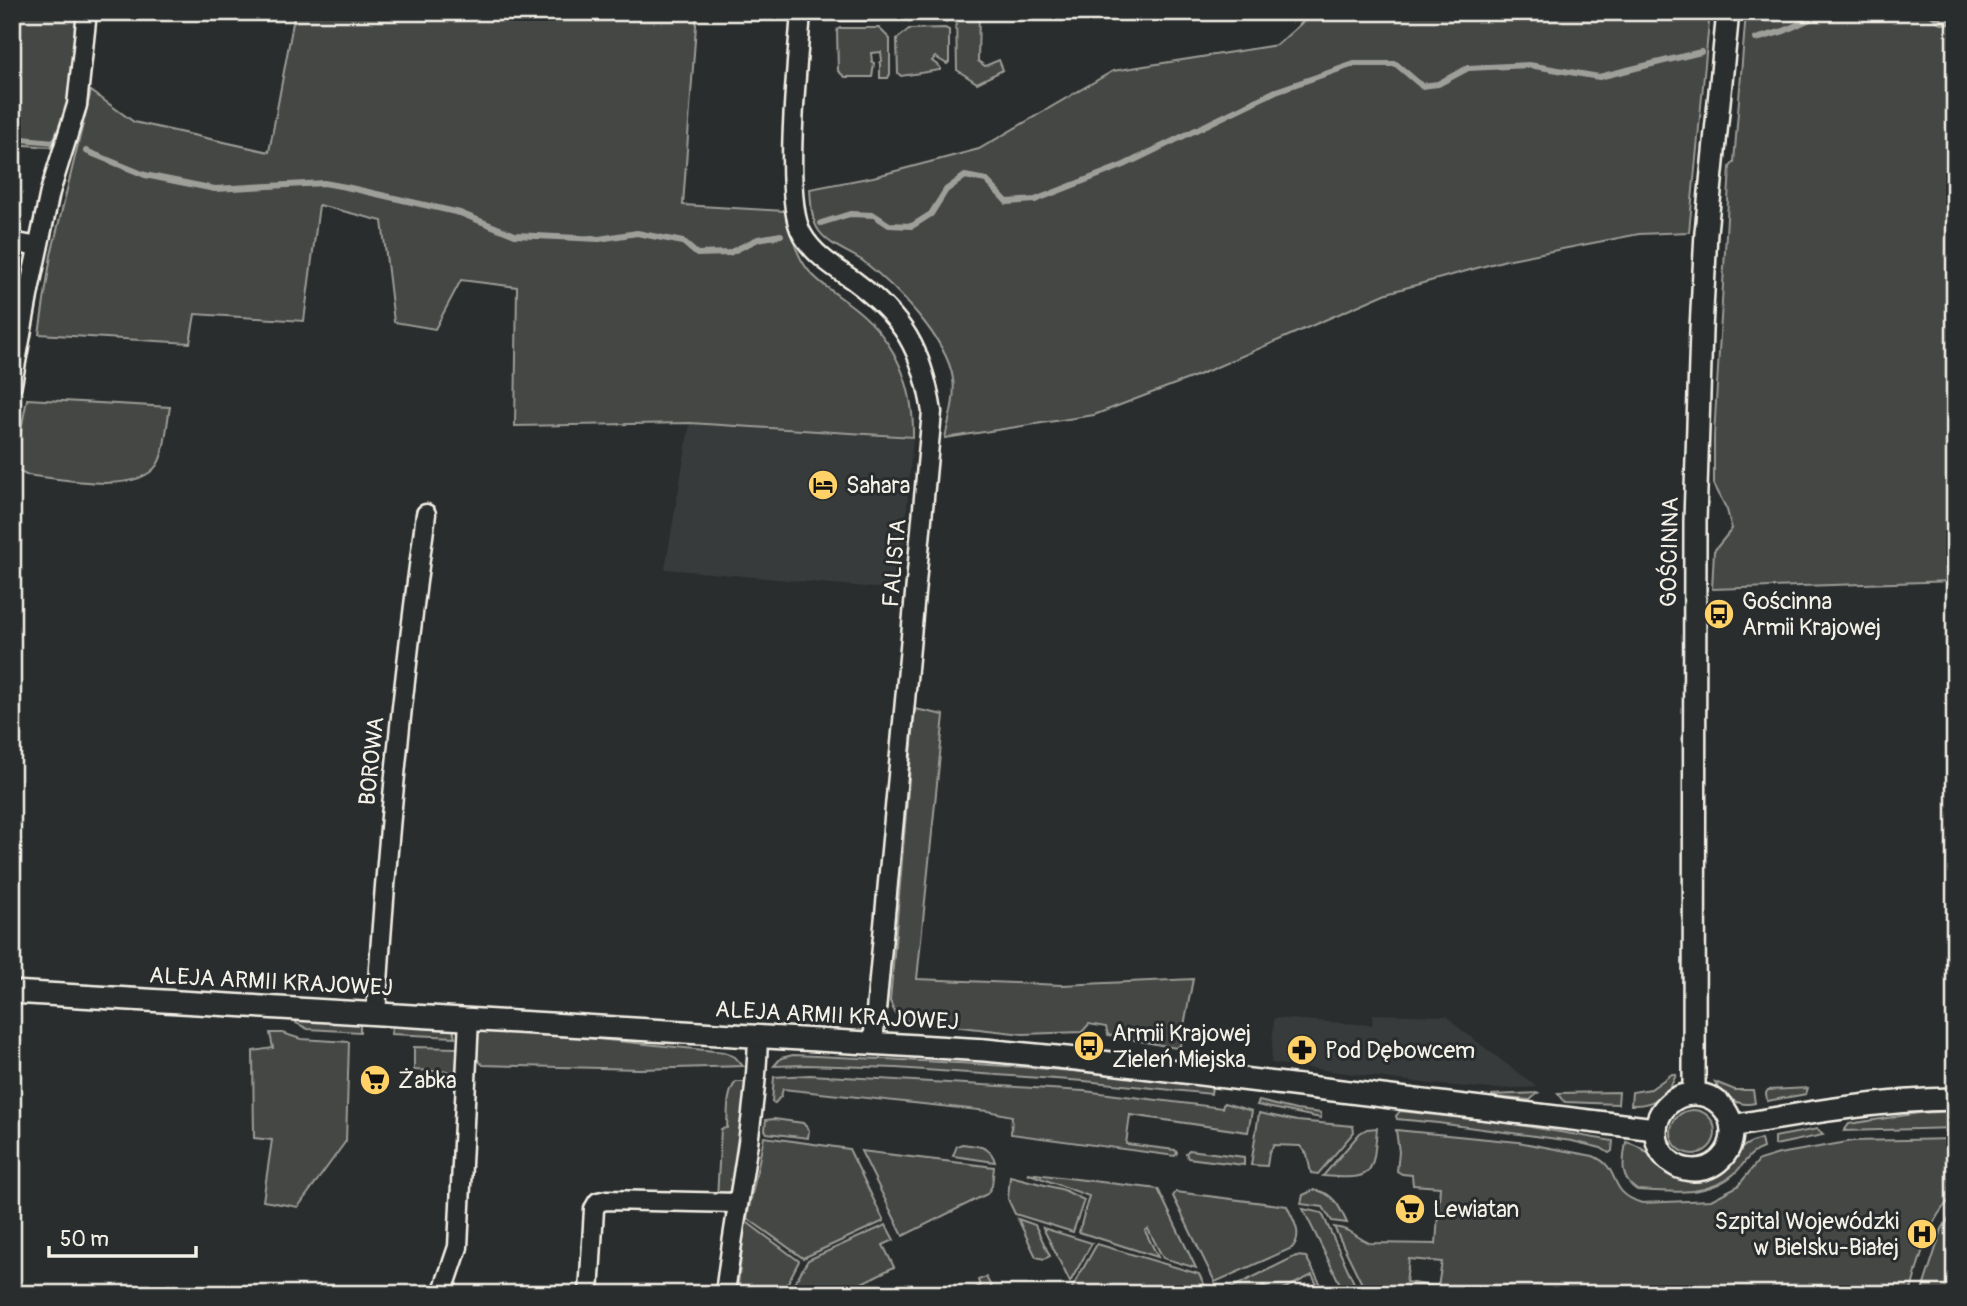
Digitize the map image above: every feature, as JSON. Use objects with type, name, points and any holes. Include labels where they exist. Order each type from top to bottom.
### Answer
[{"type":"street","points":[[12,384],[50,191],[77,105],[87,12]]},
{"type":"street","name":"FALISTA","points":[[801,12],[793,184],[796,218],[802,233],[823,259],[869,293],[900,323],[918,356],[932,412],[873,1043]]},
{"type":"street","name":"GOŚCINNA","points":[[1694,1093],[1695,521],[1701,330],[1707,218],[1728,12]]},
{"type":"street","points":[[12,242],[38,247]]},
{"type":"street","name":"BOROWA","points":[[376,1014],[383,883],[411,624],[426,514]]},
{"type":"street","name":"ALEJA ARMII KRAJOWEJ","points":[[12,992],[873,1043],[1077,1059],[1655,1129]]},
{"type":"street","points":[[442,1294],[458,1247],[469,1019]]},
{"type":"street","points":[[725,1294],[737,1203],[754,1109],[758,1037]]},
{"type":"street","points":[[1694,1093],[1715,1099],[1729,1116],[1732,1126],[1728,1149],[1721,1159],[1712,1166],[1689,1171],[1678,1167],[1661,1152],[1655,1129],[1667,1104],[1675,1098],[1694,1093]]},
{"type":"street","points":[[1732,1126],[1828,1109],[1955,1099]]},
{"type":"street","points":[[589,1294],[594,1209],[598,1202],[737,1203]]},
{"type":"shaded area","points":[[12,12],[79,12],[69,100],[51,147],[12,144]]},
{"type":"shaded area","points":[[295,12],[697,12],[683,205],[785,211],[797,250],[809,271],[870,322],[892,350],[906,383],[913,437],[690,423],[515,426],[517,287],[461,280],[435,329],[394,322],[382,221],[319,205],[304,321],[195,314],[190,343],[39,334],[51,255],[91,91],[134,122],[269,152]]},
{"type":"shaded area","points":[[839,12],[887,12],[879,21],[841,21]]},
{"type":"shaded area","points":[[901,12],[949,12],[949,19],[945,22],[909,21]]},
{"type":"shaded area","points":[[956,12],[979,12],[978,61],[985,66],[999,60],[1003,70],[977,83],[957,70]]},
{"type":"shaded area","points":[[1314,12],[1710,12],[1689,232],[1639,234],[1506,260],[1387,293],[1196,376],[1094,415],[945,438],[954,386],[949,363],[941,347],[918,314],[890,284],[863,261],[823,236],[816,227],[810,189],[873,177],[979,149],[1113,71],[1277,45]]},
{"type":"shaded area","points":[[1746,12],[1955,12],[1955,581],[1712,589],[1714,551],[1732,529],[1727,510],[1714,484],[1714,436],[1730,167],[1734,162]]},
{"type":"shaded area","points":[[879,28],[890,39],[888,78],[880,78],[881,52],[871,53],[874,63],[872,77],[845,77],[838,71],[837,30]]},
{"type":"shaded area","points":[[909,29],[949,30],[949,62],[947,64],[935,57],[932,61],[940,70],[901,76],[898,73],[897,39]]},
{"type":"shaded area","points":[[27,399],[170,407],[160,460],[147,474],[115,483],[26,475],[14,466]]},
{"type":"shaded area","points":[[690,423],[913,437],[900,590],[665,569]]},
{"type":"shaded area","points":[[915,709],[944,715],[917,979],[1062,985],[1193,979],[1180,1046],[1176,1048],[1108,1035],[1106,1027],[1089,1024],[1082,1032],[1023,1034],[908,1021],[895,1013],[890,1001]]},
{"type":"shaded area","points":[[1373,1014],[1447,1016],[1537,1087],[1491,1089],[1430,1084],[1271,1063],[1274,1018],[1372,1025]]},
{"type":"shaded area","points":[[297,1020],[360,1024],[360,1032],[308,1029],[296,1023]]},
{"type":"shaded area","points":[[396,1025],[453,1029],[455,1037],[391,1034],[392,1027]]},
{"type":"shaded area","points":[[480,1030],[724,1052],[735,1057],[743,1066],[640,1069],[483,1065],[472,1055],[476,1033]]},
{"type":"shaded area","points":[[270,1033],[282,1033],[301,1039],[349,1042],[346,1141],[298,1207],[263,1201],[272,1140],[254,1138],[253,1051],[273,1048]]},
{"type":"shaded area","points":[[414,1047],[456,1048],[456,1072],[414,1070]]},
{"type":"shaded area","points":[[793,1055],[1055,1070],[1212,1087],[1211,1094],[1084,1081],[896,1068],[774,1066],[781,1058]]},
{"type":"shaded area","points":[[1672,1074],[1676,1075],[1673,1082],[1659,1098],[1646,1104],[1631,1105],[1632,1092],[1651,1089]]},
{"type":"shaded area","points":[[810,1075],[1084,1091],[1222,1108],[1224,1103],[1252,1111],[1248,1132],[1130,1115],[1126,1144],[1175,1150],[1175,1156],[1011,1134],[1012,1116],[988,1111],[783,1089],[781,1096],[775,1103],[772,1102],[774,1077]]},
{"type":"shaded area","points":[[736,1082],[745,1082],[748,1091],[746,1120],[728,1198],[717,1198],[721,1129],[727,1128],[729,1098]]},
{"type":"shaded area","points":[[1715,1082],[1735,1090],[1753,1090],[1755,1103],[1743,1104],[1732,1100]]},
{"type":"shaded area","points":[[1808,1088],[1806,1094],[1767,1101],[1768,1090]]},
{"type":"shaded area","points":[[1619,1092],[1618,1104],[1565,1102],[1558,1093]]},
{"type":"shaded area","points":[[1538,1093],[1530,1100],[1492,1097],[1492,1095]]},
{"type":"shaded area","points":[[1259,1101],[1321,1113],[1321,1118],[1257,1105]]},
{"type":"shaded area","points":[[1693,1110],[1708,1117],[1715,1132],[1708,1147],[1693,1154],[1678,1147],[1671,1132],[1678,1117]]},
{"type":"shaded area","points":[[1400,1111],[1507,1123],[1613,1141],[1612,1151],[1609,1153],[1601,1148],[1572,1141],[1397,1119]]},
{"type":"shaded area","points":[[1955,1111],[1955,1128],[1844,1131],[1849,1124],[1919,1113]]},
{"type":"shaded area","points":[[1259,1113],[1297,1121],[1353,1126],[1354,1132],[1318,1174],[1311,1173],[1307,1154],[1300,1146],[1274,1145],[1269,1153],[1267,1166],[1251,1165]]},
{"type":"shaded area","points":[[766,1120],[803,1123],[809,1130],[808,1138],[767,1133]]},
{"type":"shaded area","points":[[1377,1128],[1374,1157],[1367,1172],[1352,1177],[1323,1176],[1360,1133]]},
{"type":"shaded area","points":[[1817,1129],[1823,1135],[1775,1145],[1774,1137]]},
{"type":"shaded area","points":[[1396,1130],[1518,1142],[1593,1156],[1608,1167],[1623,1193],[1642,1203],[1711,1200],[1738,1186],[1759,1160],[1779,1154],[1853,1141],[1955,1139],[1955,1196],[1946,1204],[1931,1227],[1910,1294],[1367,1294],[1334,1227],[1369,1243],[1436,1244],[1440,1187],[1413,1185],[1412,1175],[1397,1171],[1399,1152]],"holes":[[[1409,1259],[1442,1262],[1438,1287],[1406,1282]]]},
{"type":"shaded area","points":[[764,1137],[849,1149],[884,1221],[803,1258],[747,1218]]},
{"type":"shaded area","points":[[1761,1139],[1763,1148],[1750,1156],[1734,1174],[1701,1190],[1637,1190],[1625,1175],[1623,1162],[1626,1142],[1638,1146],[1666,1170],[1687,1181],[1716,1175],[1744,1146]]},
{"type":"shaded area","points":[[962,1144],[986,1149],[995,1162],[953,1156],[957,1146]]},
{"type":"shaded area","points":[[1189,1150],[1244,1157],[1244,1165],[1188,1158],[1186,1153]]},
{"type":"shaded area","points":[[861,1151],[994,1167],[992,1186],[987,1194],[903,1236]]},
{"type":"shaded area","points":[[1027,1173],[1158,1189],[1196,1268],[1163,1258],[1148,1229],[1145,1231],[1158,1257],[1079,1232],[1089,1196]]},
{"type":"shaded area","points":[[1010,1176],[1064,1190],[1084,1200],[1073,1232],[1015,1214],[1008,1199]]},
{"type":"shaded area","points":[[1314,1190],[1331,1197],[1347,1223],[1332,1221],[1323,1207],[1301,1204],[1303,1195]]},
{"type":"shaded area","points":[[1176,1192],[1287,1206],[1296,1227],[1295,1243],[1292,1248],[1215,1282],[1173,1196]]},
{"type":"shaded area","points":[[1303,1209],[1322,1213],[1359,1294],[1345,1294]]},
{"type":"shaded area","points":[[1955,1209],[1955,1294],[1921,1294],[1942,1229]]},
{"type":"shaded area","points":[[1018,1219],[1035,1225],[1050,1256],[1044,1259],[1036,1257]]},
{"type":"shaded area","points":[[745,1223],[799,1261],[782,1294],[737,1294]]},
{"type":"shaded area","points":[[886,1225],[894,1240],[883,1245],[894,1267],[840,1294],[788,1294],[808,1260]]},
{"type":"shaded area","points":[[1043,1228],[1092,1243],[1070,1282]]},
{"type":"shaded area","points":[[1097,1244],[1199,1274],[1206,1288],[1193,1294],[1075,1294],[1072,1288]]},
{"type":"shaded area","points":[[1296,1256],[1306,1257],[1326,1294],[1322,1294],[1312,1275],[1274,1294],[1269,1294],[1264,1285],[1245,1294],[1221,1293]]},
{"type":"shaded area","points":[[986,1277],[994,1292],[963,1294],[980,1286],[978,1280]]},
{"type":"waterway","points":[[1756,39],[1784,31],[1825,12]]},
{"type":"waterway","points":[[1929,12],[1942,22],[1955,22]]},
{"type":"waterway","points":[[821,223],[850,214],[874,215],[889,225],[912,226],[931,214],[946,190],[965,176],[986,180],[1007,202],[1035,200],[1124,165],[1276,91],[1354,64],[1396,64],[1422,86],[1438,84],[1468,68],[1529,65],[1599,77],[1701,52]]},
{"type":"waterway","points":[[12,138],[54,142]]},
{"type":"waterway","points":[[86,151],[145,175],[215,189],[324,183],[346,187],[460,213],[515,235],[599,239],[637,233],[683,242],[697,254],[729,253],[758,239],[781,235]]},
{"type":"place","name":"Sahara","points":[[823,485]]},
{"type":"place","name":"Gościnna Armii Krajowej","points":[[1719,614]]},
{"type":"place","name":"Armii Krajowej Zieleń Miejska","points":[[1089,1046]]},
{"type":"place","name":"Pod Dębowcem","points":[[1302,1050]]},
{"type":"place","name":"Żabka","points":[[375,1080]]},
{"type":"place","name":"Lewiatan","points":[[1410,1209]]},
{"type":"place","name":"Szpital Wojewódzki w Bielsku-Białej","points":[[1922,1234]]}]
